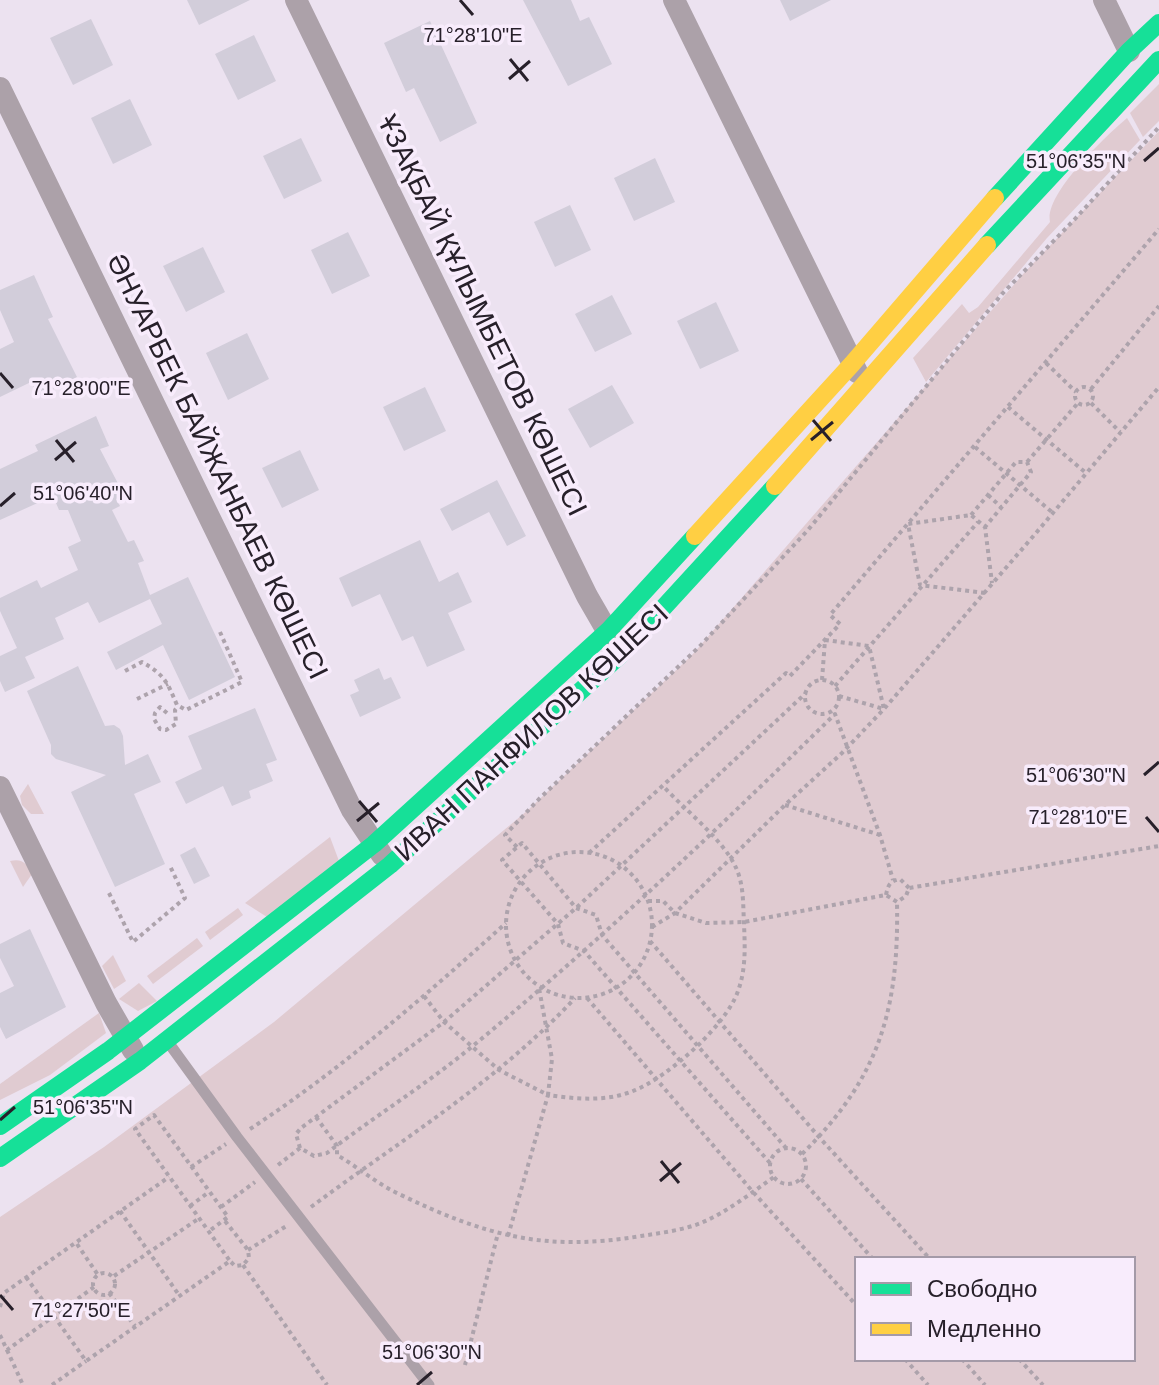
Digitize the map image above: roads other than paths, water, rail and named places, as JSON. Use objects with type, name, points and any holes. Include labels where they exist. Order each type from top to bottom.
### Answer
[{"type":"street","name":"ҰЗАҚБАЙ ҚҰЛЫМБЕТОВ КӨШЕСІ","points":[[296,0],[587,596],[620,655]]},
{"type":"street","points":[[674,0],[852,364],[867,385]]},
{"type":"street","points":[[1104,0],[1129,51]]},
{"type":"street","name":"ИВАН ПАНФИЛОВ КӨШЕСІ","points":[[0,1124],[22,1112],[125,1038],[374,844],[608,631],[852,364],[1009,181],[1129,51],[1159,23]]},
{"type":"street","name":"ИВАН ПАНФИЛОВ КӨШЕСІ","points":[[4,1156],[140,1061],[390,865],[620,655],[867,385],[1023,204],[1159,60]]},
{"type":"street","name":"ӘНУАРБЕК БАЙЖАНБАЕВ КӨШЕСІ","points":[[0,88],[345,796],[390,865]]},
{"type":"street","points":[[0,787],[125,1038],[140,1061]]},
{"type":"lane","points":[[167,1040],[237,1137],[429,1385]]}]
